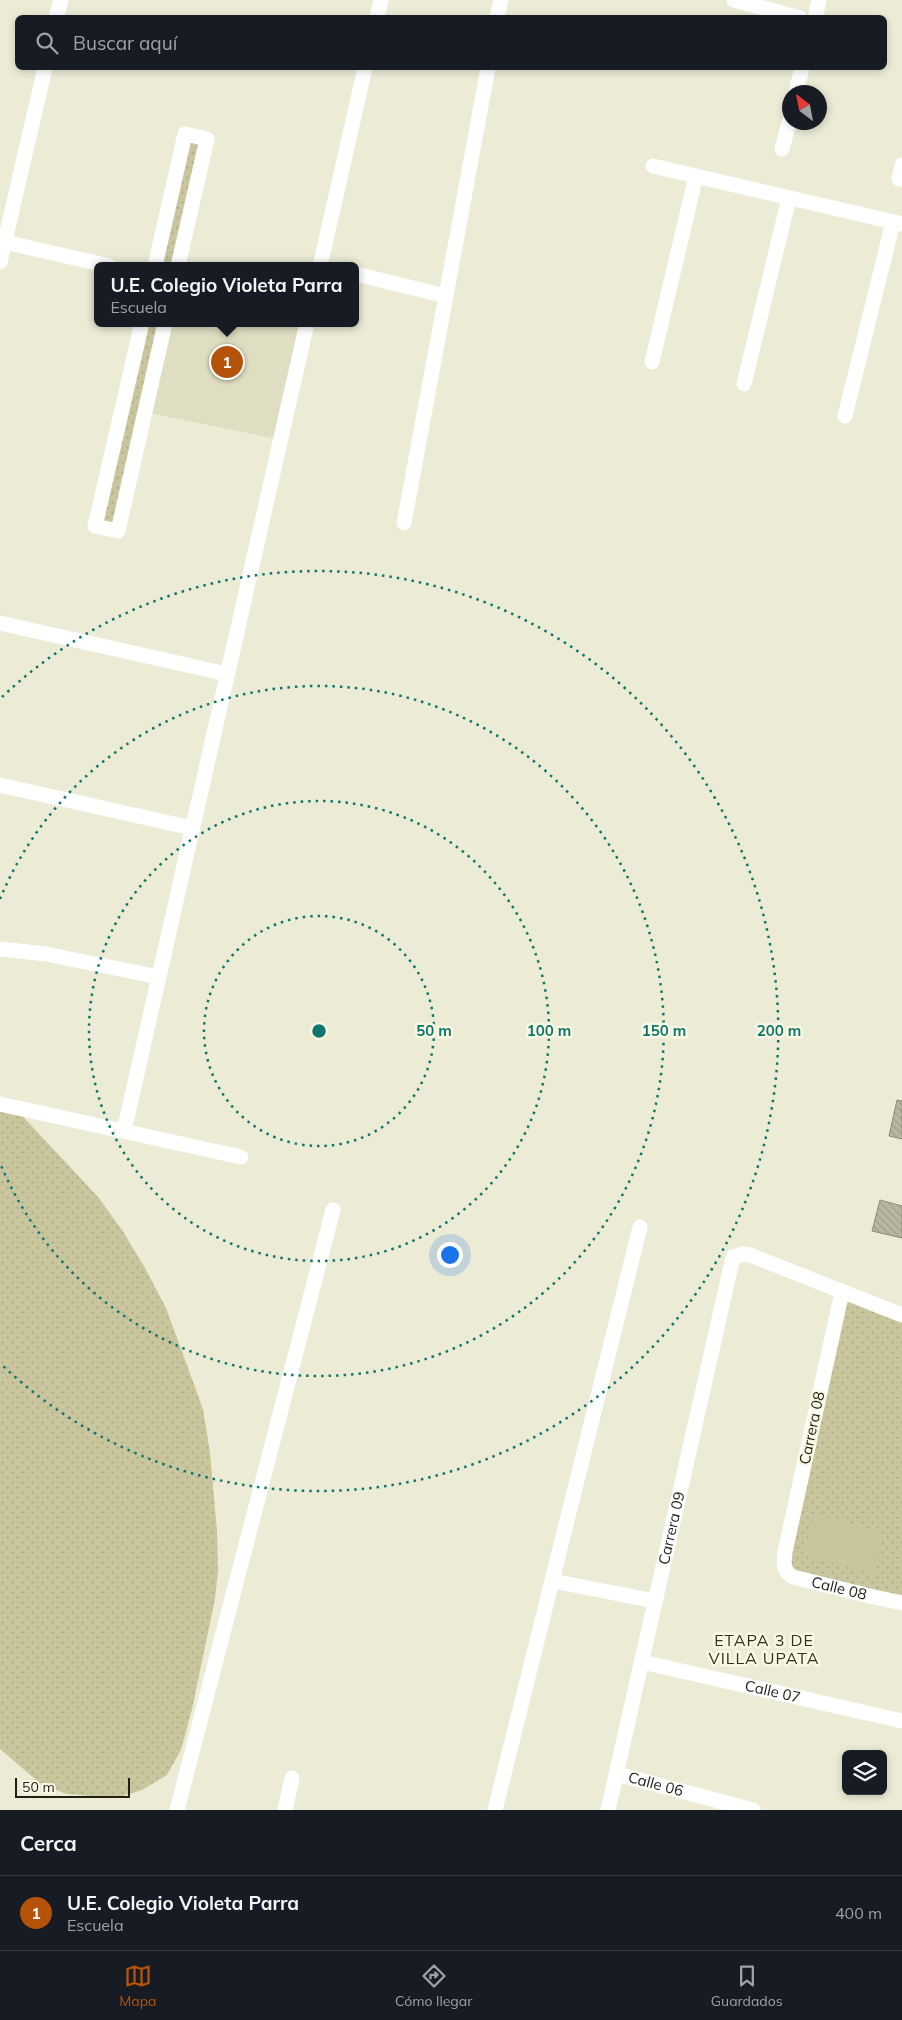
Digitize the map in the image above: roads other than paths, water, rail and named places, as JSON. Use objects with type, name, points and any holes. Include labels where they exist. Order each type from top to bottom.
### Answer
[{"type":"street","points":[[57,15],[60,0]]},
{"type":"street","points":[[377,15],[380,0]]},
{"type":"street","points":[[498,15],[501,0]]},
{"type":"street","points":[[734,0],[789,15]]},
{"type":"street","points":[[816,15],[819,0]]},
{"type":"street","points":[[0,262],[45,70]]},
{"type":"street","points":[[322,262],[365,70]]},
{"type":"street","points":[[404,523],[488,70]]},
{"type":"street","points":[[798,85],[802,70]]},
{"type":"street","points":[[782,149],[787,130]]},
{"type":"street","points":[[156,262],[185,134],[208,139],[179,262]]},
{"type":"street","points":[[653,166],[898,223],[845,416]]},
{"type":"street","points":[[652,362],[696,176]]},
{"type":"street","points":[[744,384],[789,198]]},
{"type":"street","points":[[5,242],[94,263]]},
{"type":"street","points":[[359,275],[446,296]]},
{"type":"street","points":[[141,327],[95,526],[118,531],[164,327]]},
{"type":"street","points":[[124,1131],[306,327]]},
{"type":"street","points":[[0,623],[227,674]]},
{"type":"street","points":[[0,785],[192,828]]},
{"type":"street","points":[[0,949],[46,954],[159,977]]},
{"type":"street","points":[[0,1104],[241,1157]]},
{"type":"street","points":[[177,1810],[333,1210]]},
{"type":"street","points":[[495,1810],[640,1227]]},
{"type":"street","name":"Carrera 09","points":[[608,1810],[731,1261],[737,1254],[743,1254],[842,1292]]},
{"type":"street","points":[[842,1292],[902,1315]]},
{"type":"street","name":"Carrera 08","points":[[784,1565],[788,1538],[842,1292]]},
{"type":"street","name":"Calle 08","points":[[784,1565],[788,1574],[793,1577],[874,1598],[902,1603]]},
{"type":"street","points":[[552,1581],[655,1601]]},
{"type":"street","name":"Calle 07","points":[[642,1662],[902,1721]]},
{"type":"street","name":"Calle 06","points":[[617,1774],[718,1806],[753,1810]]},
{"type":"street","points":[[285,1810],[292,1778]]},
{"type":"place","name":"U.E. Colegio Violeta Parra","points":[[227,362]]},
{"type":"district","name":"ETAPA 3 DE VILLA UPATA","points":[[764,1649]]}]
